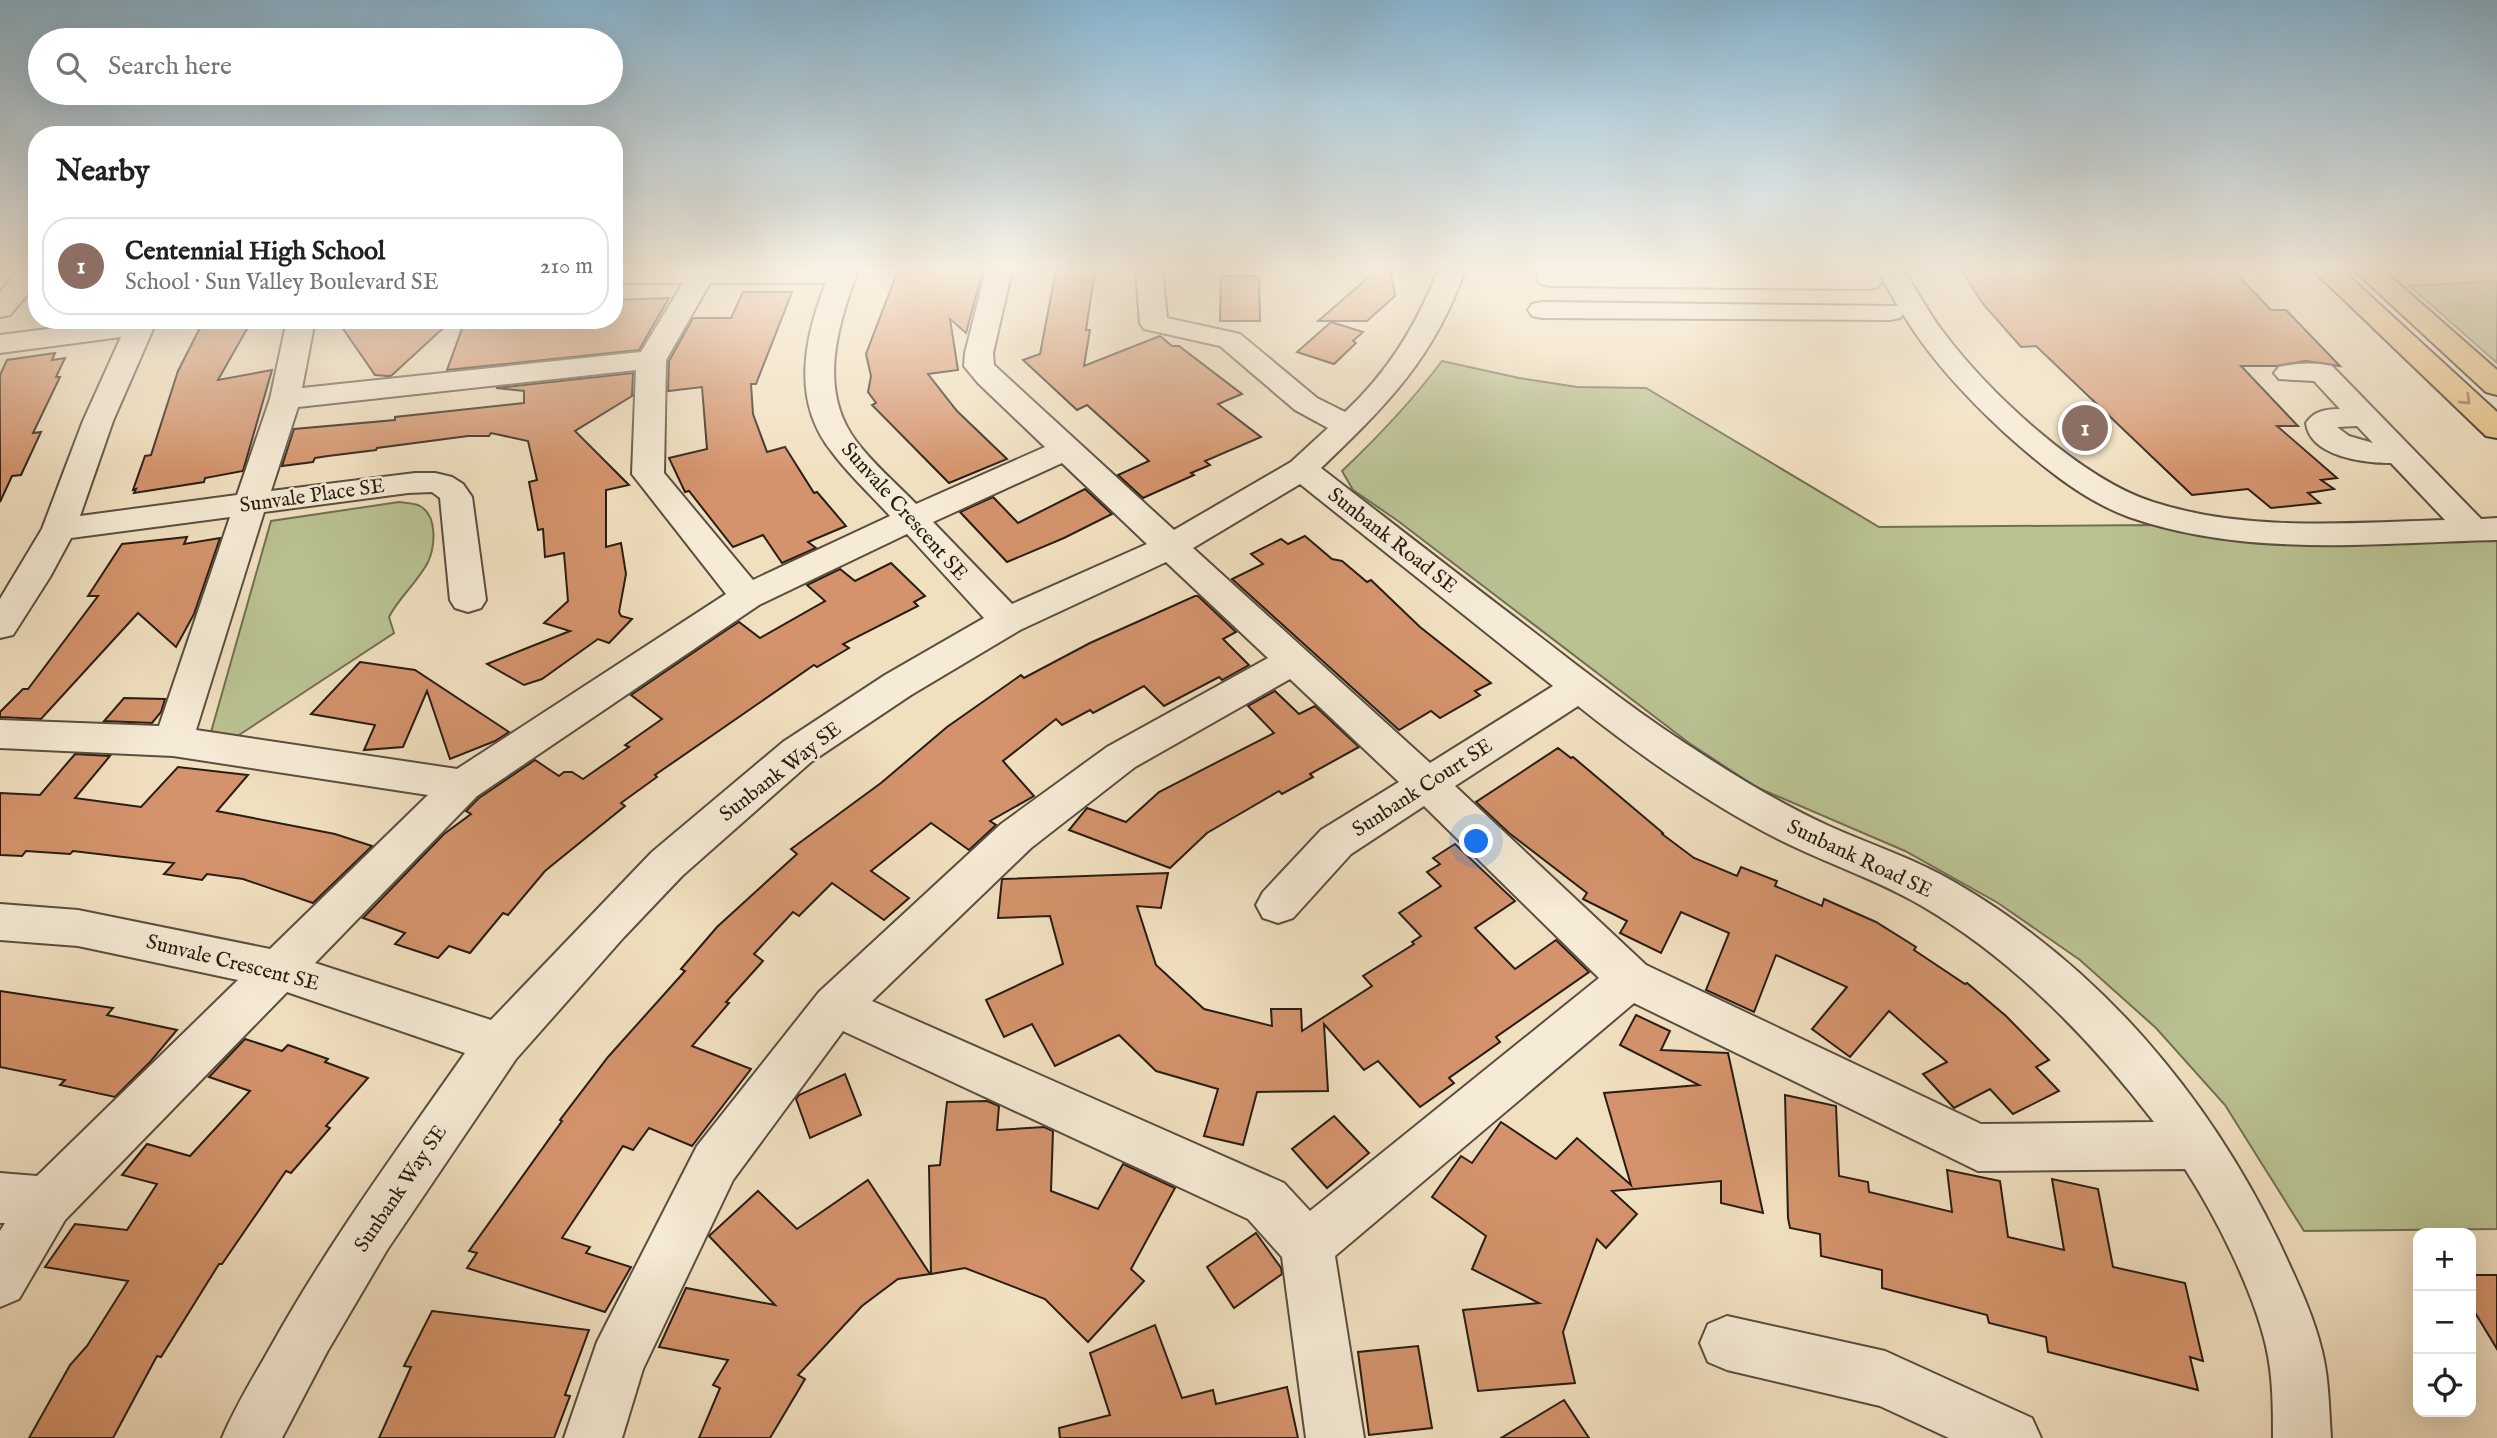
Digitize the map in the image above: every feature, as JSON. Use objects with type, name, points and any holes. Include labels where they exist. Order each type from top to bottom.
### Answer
[{"type":"main road","points":[[2398,337],[2497,429]]},
{"type":"main road","points":[[2442,337],[2497,386]]},
{"type":"street","points":[[0,344],[46,337]]},
{"type":"street","points":[[0,626],[33,577],[59,529],[98,421],[135,337]]},
{"type":"street","points":[[173,741],[253,503],[285,399],[298,337]]},
{"type":"street","points":[[664,337],[650,360],[648,474],[747,597]]},
{"type":"street","name":"Sunvale Crescent SE","points":[[822,337],[818,350],[817,384],[821,401],[843,446],[1007,621]]},
{"type":"street","points":[[983,337],[979,366],[1427,784],[1630,979],[1978,1148],[2199,1145]]},
{"type":"street","points":[[1217,337],[1230,340],[1306,404],[1348,426]]},
{"type":"street","name":"Sunbank Way SE","points":[[251,1438],[308,1333],[369,1232],[499,1044],[608,924],[667,864],[797,752],[898,685],[1007,621],[1170,547],[1302,469],[1371,404],[1423,337]]},
{"type":"street","points":[[1931,337],[2021,430],[2096,489],[2140,509],[2200,524],[2279,532],[2484,529]]},
{"type":"street","points":[[285,399],[650,360]]},
{"type":"street","points":[[2289,373],[2322,372],[2399,454],[2484,529]]},
{"type":"street","points":[[2364,417],[2329,418],[2321,423],[2322,430],[2341,445],[2379,454],[2399,454]]},
{"type":"street","points":[[0,1280],[23,1200],[279,970],[463,785],[747,597],[1066,449]]},
{"type":"street","name":"Sunbank Road SE","points":[[1302,469],[1580,687],[1672,755],[1760,811],[1814,838],[1909,877],[1994,931],[2075,998],[2144,1070],[2199,1145],[2234,1204],[2277,1300],[2296,1357],[2302,1438]]},
{"type":"street","name":"Sunvale Place SE","points":[[59,529],[408,483],[442,483],[451,489],[456,497],[468,600]]},
{"type":"street","points":[[593,1438],[617,1362],[715,1163],[835,1006],[1016,836],[1121,757],[1293,661]]},
{"type":"street","name":"Sunbank Court SE","points":[[1278,905],[1336,842],[1580,687]]},
{"type":"street","points":[[0,734],[173,741],[463,785]]},
{"type":"street","name":"Sunvale Crescent SE","points":[[0,922],[78,928],[165,944],[279,970],[499,1044]]},
{"type":"street","points":[[1307,1246],[1630,979]]},
{"type":"street","points":[[835,1006],[1266,1201],[1307,1246],[1335,1438]]},
{"type":"street","points":[[1727,1343],[1885,1379],[2012,1438]]},
{"type":"green space","points":[[2468,337],[2497,337],[2497,363]]},
{"type":"green space","points":[[1442,361],[1519,378],[1577,387],[1646,388],[1879,527],[2154,525],[2224,536],[2497,539],[2497,1229],[2304,1231],[2225,1105],[2156,1028],[2080,960],[1998,903],[1905,851],[1756,787],[1689,743],[1398,521],[1353,490],[1342,471],[1419,390]]},
{"type":"green space","points":[[399,502],[418,505],[426,511],[432,524],[433,540],[424,569],[389,617],[394,633],[233,739],[211,732],[271,521]]},
{"type":"building","points":[[195,337],[242,337],[218,380],[272,370],[243,471],[205,478],[204,482],[134,493],[145,456],[151,455],[178,371]]},
{"type":"building","points":[[349,337],[433,337],[391,376],[375,375]]},
{"type":"building","points":[[459,337],[646,337],[639,350],[447,370]]},
{"type":"building","points":[[682,337],[774,337],[756,384],[751,384],[753,414],[767,452],[785,447],[814,493],[817,492],[846,526],[808,542],[816,548],[782,563],[763,535],[733,547],[689,491],[685,492],[669,458],[707,449],[702,387],[668,391],[669,361]]},
{"type":"building","points":[[872,337],[953,337],[958,370],[928,374],[957,411],[1007,459],[949,483],[872,405],[876,403],[868,392],[871,376],[866,354]]},
{"type":"building","points":[[1043,337],[1089,337],[1084,366],[1161,337],[1172,346],[1179,346],[1242,394],[1218,404],[1261,437],[1205,461],[1210,465],[1143,498],[1118,475],[1149,461],[1087,405],[1077,410],[1023,360],[1040,354]]},
{"type":"building","points":[[1314,337],[1357,337],[1353,341],[1356,343],[1334,364],[1297,352]]},
{"type":"building","points":[[2012,337],[2312,337],[2340,366],[2306,361],[2276,366],[2241,366],[2298,426],[2277,426],[2337,478],[2321,480],[2334,489],[2308,493],[2320,503],[2271,508],[2248,489],[2192,495],[2036,346],[2021,347]]},
{"type":"building","points":[[55,353],[52,360],[65,358],[56,377],[60,377],[33,433],[41,432],[21,475],[12,476],[0,502],[0,375],[7,360]]},
{"type":"building","points":[[633,373],[632,396],[575,431],[629,485],[606,490],[606,547],[621,543],[626,574],[619,612],[621,616],[632,619],[609,643],[598,639],[542,679],[524,685],[487,664],[570,631],[544,623],[568,601],[564,553],[545,557],[543,529],[538,530],[529,482],[537,480],[528,441],[491,433],[489,436],[468,436],[377,448],[282,466],[294,429],[395,420],[395,417],[524,403],[524,391],[496,388]]},
{"type":"building","points":[[1085,489],[1112,514],[1007,562],[960,512],[993,497],[1018,523]]},
{"type":"building","points":[[1305,536],[1332,559],[1342,561],[1367,582],[1371,580],[1420,627],[1491,683],[1475,691],[1480,695],[1440,718],[1431,711],[1399,730],[1232,579],[1263,564],[1251,554],[1281,539],[1288,544]]},
{"type":"building","points":[[187,537],[184,544],[220,538],[194,614],[176,647],[138,613],[41,719],[0,717],[0,712],[23,689],[28,689],[98,596],[88,596],[122,544]]},
{"type":"building","points":[[891,563],[925,596],[914,602],[918,606],[843,644],[849,648],[817,667],[814,665],[655,775],[657,777],[621,803],[625,806],[545,871],[508,915],[503,913],[470,953],[449,946],[438,958],[395,944],[405,933],[363,918],[444,834],[471,814],[466,811],[479,798],[535,760],[559,776],[564,772],[572,772],[583,779],[629,747],[625,745],[662,719],[631,695],[728,629],[739,622],[760,638],[825,601],[807,585],[840,569],[855,581]]},
{"type":"building","points":[[1195,596],[1236,632],[1223,639],[1249,665],[1222,680],[1219,677],[1164,706],[1144,686],[1093,713],[1090,710],[1062,725],[1056,719],[1003,761],[1034,796],[990,821],[996,825],[969,850],[931,823],[871,871],[909,898],[884,920],[832,883],[799,916],[793,912],[754,954],[763,961],[726,1002],[729,1003],[692,1046],[751,1069],[692,1146],[649,1128],[633,1150],[623,1146],[562,1238],[590,1247],[586,1253],[631,1267],[605,1312],[467,1268],[477,1253],[469,1251],[562,1121],[560,1120],[608,1057],[685,971],[681,969],[717,927],[797,854],[791,849],[881,783],[947,727],[1021,675],[1024,678],[1090,643]]},
{"type":"building","points":[[360,662],[415,670],[509,732],[495,741],[450,759],[427,691],[403,747],[364,750],[375,725],[311,714]]},
{"type":"building","points":[[1275,691],[1299,714],[1315,706],[1359,747],[1310,774],[1313,777],[1282,794],[1279,791],[1207,833],[1170,868],[1069,830],[1087,808],[1126,822],[1159,792],[1274,733],[1248,706]]},
{"type":"building","points":[[124,698],[165,699],[161,712],[152,723],[104,721]]},
{"type":"building","points":[[1558,748],[1573,757],[1694,858],[1737,876],[1741,867],[1777,881],[1775,886],[1822,906],[1824,899],[1876,922],[1916,947],[1914,950],[1967,983],[2006,1016],[2049,1060],[2036,1067],[2059,1091],[2013,1114],[1990,1089],[1954,1108],[1923,1074],[1947,1062],[1889,1011],[1850,1057],[1812,1029],[1847,987],[1776,955],[1754,1012],[1706,990],[1729,933],[1681,912],[1661,953],[1620,933],[1627,921],[1583,899],[1587,893],[1509,833],[1476,802]]},
{"type":"building","points":[[75,754],[110,756],[75,798],[141,807],[178,767],[248,775],[217,811],[335,834],[372,846],[313,903],[243,879],[207,874],[202,880],[164,874],[174,863],[73,851],[70,854],[26,851],[22,856],[0,855],[0,793],[40,795]]},
{"type":"building","points":[[1455,844],[1515,901],[1475,928],[1515,969],[1556,940],[1589,972],[1496,1037],[1500,1042],[1449,1078],[1454,1083],[1420,1107],[1378,1061],[1364,1070],[1324,1024],[1328,1091],[1257,1092],[1243,1145],[1204,1136],[1218,1089],[1156,1071],[1119,1035],[1055,1066],[1032,1024],[1004,1037],[986,1000],[1063,964],[1050,916],[998,918],[1002,879],[1168,873],[1161,908],[1137,906],[1156,965],[1204,1009],[1272,1026],[1271,1009],[1301,1009],[1302,1031],[1372,986],[1363,976],[1414,944],[1412,942],[1421,936],[1399,913],[1441,886],[1427,872],[1440,864],[1433,858]]},
{"type":"building","points":[[0,991],[113,1008],[107,1015],[177,1030],[115,1097],[60,1085],[65,1080],[0,1067]]},
{"type":"building","points":[[1636,1015],[1670,1031],[1661,1050],[1728,1053],[1763,1213],[1721,1203],[1721,1181],[1612,1191],[1637,1214],[1606,1248],[1597,1239],[1563,1332],[1575,1383],[1478,1391],[1463,1310],[1539,1303],[1472,1269],[1486,1236],[1432,1197],[1461,1156],[1472,1163],[1501,1122],[1556,1159],[1577,1138],[1631,1185],[1604,1093],[1699,1085],[1620,1045]]},
{"type":"building","points":[[245,1039],[282,1051],[288,1045],[328,1059],[325,1062],[368,1078],[326,1126],[330,1128],[291,1173],[286,1171],[222,1264],[219,1264],[161,1357],[157,1356],[113,1438],[29,1438],[70,1365],[87,1346],[128,1281],[45,1267],[75,1224],[127,1230],[157,1184],[122,1175],[147,1144],[190,1156],[250,1091],[209,1077]]},
{"type":"building","points":[[845,1074],[861,1115],[810,1138],[796,1099],[799,1095]]},
{"type":"building","points":[[1785,1095],[1836,1106],[1839,1176],[1868,1182],[1869,1192],[1952,1212],[1947,1170],[2000,1181],[2008,1237],[2064,1250],[2052,1179],[2098,1189],[2113,1267],[2185,1283],[2203,1361],[2190,1357],[2198,1390],[2048,1352],[2046,1337],[1989,1323],[1987,1315],[1882,1288],[1882,1270],[1821,1256],[1820,1234],[1790,1228]]},
{"type":"building","points":[[987,1101],[999,1106],[997,1130],[1044,1127],[1053,1131],[1051,1191],[1098,1209],[1123,1164],[1175,1188],[1131,1269],[1144,1281],[1088,1342],[1045,1299],[965,1268],[931,1274],[929,1166],[940,1165],[947,1102]]},
{"type":"building","points":[[1334,1116],[1369,1153],[1327,1188],[1292,1149]]},
{"type":"building","points":[[868,1180],[930,1274],[898,1279],[862,1306],[798,1375],[805,1379],[770,1438],[699,1438],[720,1388],[713,1385],[728,1360],[659,1347],[686,1288],[775,1305],[709,1236],[758,1191],[797,1229]]},
{"type":"building","points":[[1256,1233],[1281,1268],[1282,1274],[1234,1308],[1207,1267]]},
{"type":"building","points":[[2476,1275],[2497,1275],[2497,1349],[2476,1314]]},
{"type":"building","points":[[432,1311],[589,1330],[565,1395],[570,1396],[554,1438],[379,1438],[411,1367],[404,1366]]},
{"type":"building","points":[[1155,1325],[1182,1398],[1213,1390],[1216,1404],[1287,1387],[1298,1438],[1060,1438],[1059,1428],[1110,1415],[1090,1353]]},
{"type":"building","points":[[1418,1346],[1432,1428],[1369,1435],[1358,1352]]},
{"type":"building","points":[[1564,1400],[1589,1438],[1501,1438]]},
{"type":"place","name":"Centennial High School","points":[[2085,428]]}]
